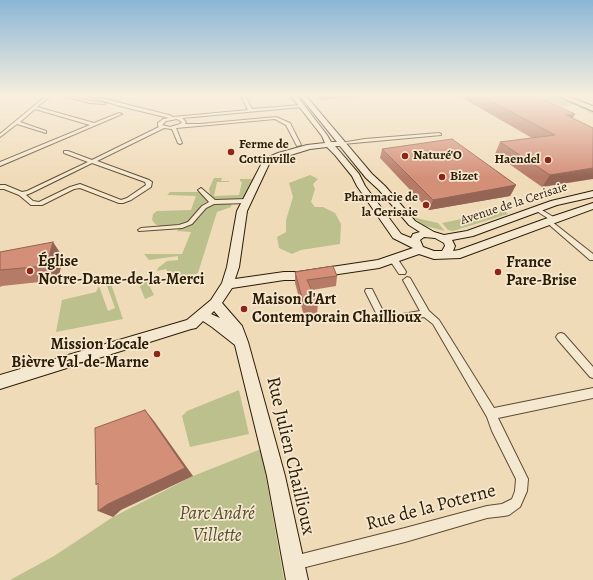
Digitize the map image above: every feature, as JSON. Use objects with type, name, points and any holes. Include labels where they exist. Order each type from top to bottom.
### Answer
[{"type":"street","points":[[0,136],[15,123]]},
{"type":"street","points":[[19,123],[44,132]]},
{"type":"street","points":[[88,123],[94,125]]},
{"type":"street","points":[[0,164],[99,123]]},
{"type":"street","points":[[162,123],[160,124],[163,127]]},
{"type":"street","points":[[21,194],[163,127],[221,123]]},
{"type":"street","points":[[286,123],[299,145]]},
{"type":"street","name":"Avenue de la Cerisaie","points":[[315,123],[326,136],[329,145],[338,153],[356,176],[361,186],[397,236],[434,255],[447,253],[460,254],[550,220],[593,206]]},
{"type":"street","points":[[325,123],[369,176],[382,188],[412,223],[430,233],[444,238],[450,246],[447,253]]},
{"type":"street","points":[[174,127],[180,143]]},
{"type":"street","points":[[0,382],[186,326],[203,315],[215,303],[228,284],[233,267],[242,211],[267,161],[296,151],[329,145],[365,140],[439,134]]},
{"type":"street","points":[[0,187],[5,187],[21,194],[31,203],[40,204],[72,188],[80,186],[121,202],[129,199],[149,186],[149,182],[147,181],[66,152]]},
{"type":"street","points":[[201,190],[213,202]]},
{"type":"street","name":"Avenue de la Cerisaie","points":[[444,238],[469,234],[557,202],[593,194]]},
{"type":"street","points":[[141,230],[180,227],[190,223],[204,207],[213,202],[247,201]]},
{"type":"street","points":[[537,209],[550,220],[558,230],[593,258]]},
{"type":"street","points":[[228,284],[284,276],[298,276],[329,272],[379,264],[413,253],[418,247],[415,240],[417,236],[430,233]]},
{"type":"street","name":"Rue de la Poterne","points":[[293,563],[405,535],[487,512],[504,510],[516,503],[521,491],[522,479],[491,414],[448,341],[436,322],[426,313],[394,260]]},
{"type":"street","points":[[369,291],[380,313],[390,320],[426,313]]},
{"type":"street","name":"Rue Julien Chaillioux","points":[[215,303],[237,330],[241,342],[276,476],[297,580]]},
{"type":"street","points":[[203,315],[241,342]]},
{"type":"street","points":[[561,337],[593,374]]},
{"type":"street","points":[[491,414],[593,393]]},
{"type":"green space","points":[[310,175],[318,179],[313,184],[315,189],[311,202],[315,207],[323,207],[335,213],[341,224],[340,244],[301,250],[292,254],[279,248],[277,237],[286,232],[286,220],[293,197],[289,183]]},
{"type":"green space","points":[[214,178],[222,178],[221,181],[229,182],[217,182],[214,196],[239,195],[242,182],[240,179],[252,179],[243,199],[217,200],[208,195],[210,194],[209,189]]},
{"type":"green space","points":[[170,192],[200,192],[206,196],[207,201],[205,205],[185,224],[159,226],[152,220],[153,214],[157,211],[191,210],[196,196],[167,195]]},
{"type":"green space","points":[[218,203],[232,203],[231,207],[217,212],[198,273],[173,282],[166,269],[157,271],[158,268],[167,261],[178,260],[178,256],[149,260],[144,254],[182,254],[191,232],[177,231],[179,228],[192,224],[205,209]]},
{"type":"green space","points":[[504,210],[508,214],[453,231],[448,230],[442,223]]},
{"type":"green space","points":[[412,217],[438,223],[445,231],[425,226]]},
{"type":"green space","points":[[109,278],[123,319],[56,332],[62,300],[96,292],[99,286],[108,311],[115,308],[106,283]]},
{"type":"green space","points":[[146,279],[154,295],[145,299],[138,282]]},
{"type":"green space","points":[[239,390],[249,434],[190,447],[182,416],[187,411]]},
{"type":"green space","name":"Parc André Villette","points":[[261,449],[284,580],[10,580],[54,556],[113,517],[193,476]]},
{"type":"building","points":[[532,123],[583,123],[593,128],[593,168],[550,175],[500,142],[555,135]]},
{"type":"building","name":"Bizet","points":[[452,139],[516,185],[433,200],[382,149]]},
{"type":"building","points":[[53,242],[46,266],[0,270],[0,252]]},
{"type":"building","points":[[333,266],[337,276],[307,280],[318,303],[304,305],[295,272]]},
{"type":"building","points":[[145,410],[185,468],[108,504],[98,511],[95,428]]},
{"type":"place","name":"Ferme de Cottinville","points":[[231,152]]},
{"type":"place","name":"Naturé'O","points":[[405,156]]},
{"type":"place","name":"Haendel","points":[[548,160]]},
{"type":"place","name":"Bizet","points":[[442,177]]},
{"type":"place","name":"Pharmacie de la Cerisaie","points":[[426,205]]},
{"type":"place","name":"Église Notre-Dame-de-la-Merci","points":[[30,271]]},
{"type":"place","name":"France Pare-Brise","points":[[498,272]]},
{"type":"place","name":"Maison d'Art Contemporain Chaillioux","points":[[244,309]]},
{"type":"place","name":"Mission Locale Bièvre Val-de-Marne","points":[[157,354]]}]
